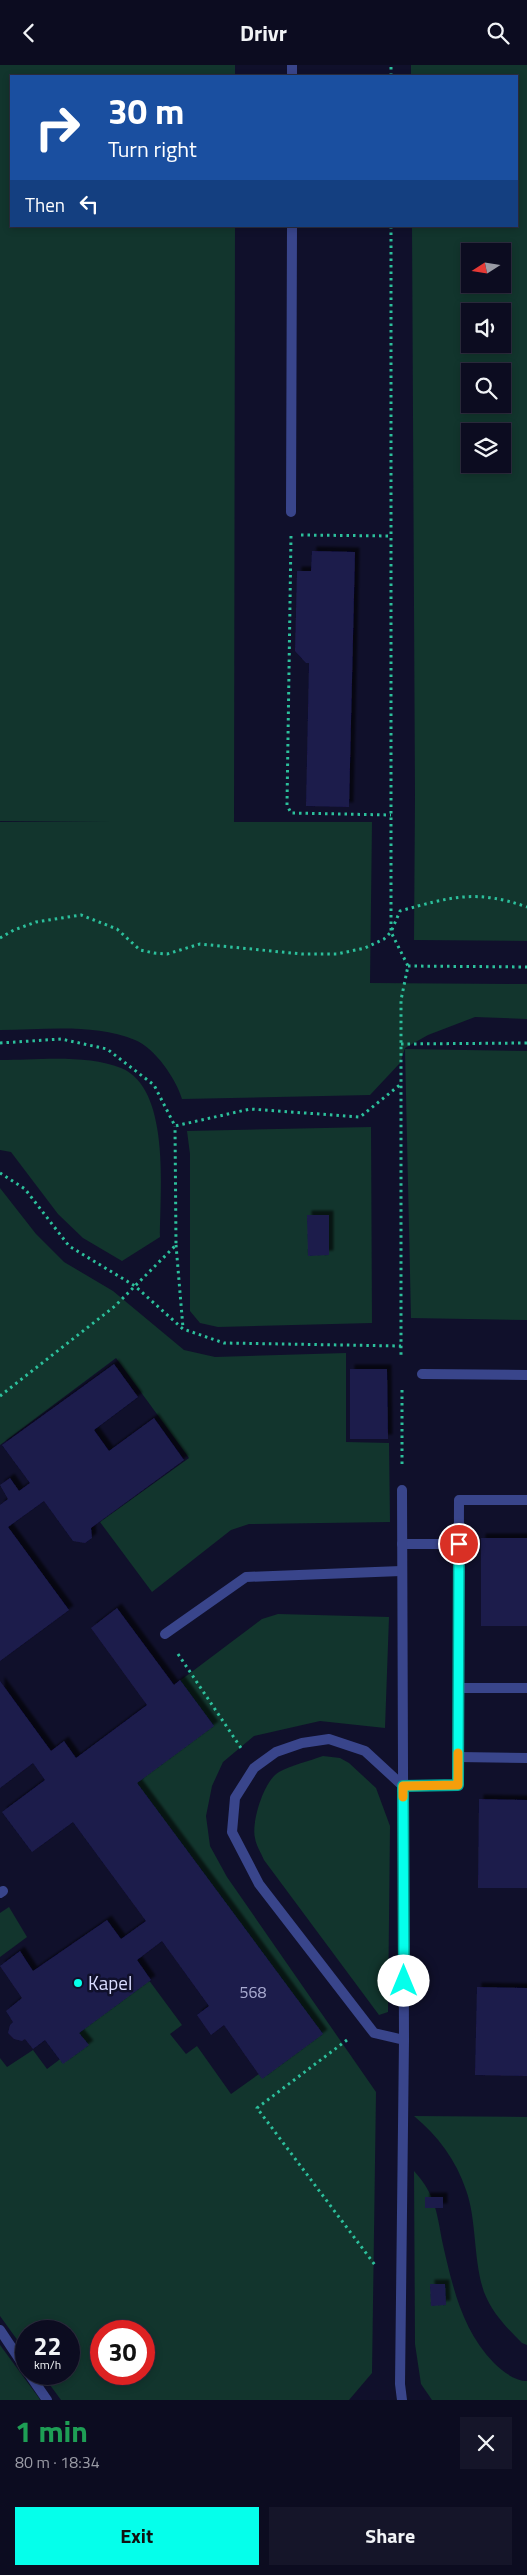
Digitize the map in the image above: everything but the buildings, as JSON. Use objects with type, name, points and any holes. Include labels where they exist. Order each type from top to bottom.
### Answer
[{"type":"street","points":[[291,512],[292,227]]},
{"type":"street","points":[[422,1374],[527,1375]]},
{"type":"street","points":[[402,1490],[404,2040],[400,2299],[402,2400]]},
{"type":"street","points":[[404,2040],[374,2033],[259,1884],[232,1832],[235,1798],[254,1767],[276,1752],[302,1743],[329,1739],[366,1751],[403,1786],[458,1785],[459,1500],[527,1500]]},
{"type":"street","points":[[402,1544],[459,1544]]},
{"type":"street","points":[[165,1635],[246,1577],[401,1571]]},
{"type":"street","points":[[458,1688],[527,1688]]},
{"type":"street","points":[[458,1757],[527,1758]]},
{"type":"street","points":[[0,2330],[15,2352]]},
{"type":"street","points":[[37,2385],[47,2400]]},
{"type":"path","points":[[391,227],[391,932],[408,966],[401,1000],[401,1365]]},
{"type":"path","points":[[291,512],[287,805],[290,813],[391,815]]},
{"type":"path","points":[[291,535],[391,536]]},
{"type":"path","points":[[0,938],[14,929],[81,915],[117,929],[140,950],[167,954],[200,944],[302,954],[337,954],[365,948],[384,939],[391,932],[400,911],[434,901],[471,895],[501,897],[527,907]]},
{"type":"path","points":[[408,966],[527,967]]},
{"type":"path","points":[[0,1043],[61,1039],[107,1049],[154,1085],[175,1126],[176,1245],[183,1329]]},
{"type":"path","points":[[401,1044],[527,1043]]},
{"type":"path","points":[[175,1126],[250,1109],[360,1117],[402,1083]]},
{"type":"path","points":[[0,1173],[25,1189],[69,1246],[135,1286],[183,1329],[224,1343],[401,1346]]},
{"type":"path","points":[[0,1396],[115,1306],[176,1245]]},
{"type":"path","points":[[402,1385],[402,1490]]},
{"type":"path","points":[[165,1635],[254,1767]]},
{"type":"path","points":[[367,2024],[257,2107],[400,2299]]},
{"type":"green space","points":[[0,65],[235,65],[235,75],[10,75],[10,227],[235,227],[234,822],[372,822],[370,983],[527,984],[527,1019],[475,1017],[428,1035],[405,1048],[400,1063],[370,1095],[182,1099],[175,1082],[164,1065],[150,1050],[135,1040],[103,1031],[86,1029],[0,1030],[0,822],[109,822],[0,821]]},
{"type":"green space","points":[[411,65],[527,65],[527,941],[414,940],[412,227],[518,227],[518,75],[411,75]]},
{"type":"green space","points":[[405,1049],[527,1051],[527,1320],[411,1318]]},
{"type":"green space","points":[[77,1059],[93,1061],[121,1068],[137,1079],[148,1097],[155,1118],[159,1143],[161,1169],[160,1237],[122,1261],[83,1238],[58,1214],[11,1152],[0,1150],[0,1060]]},
{"type":"green space","points":[[371,1127],[372,1323],[218,1327],[200,1323],[190,1311],[190,1154],[187,1131]]},
{"type":"green space","points":[[0,1188],[36,1234],[64,1262],[113,1291],[184,1350],[215,1357],[346,1353],[346,1442],[389,1443],[390,1522],[249,1524],[231,1530],[152,1592],[100,1522],[189,1458],[116,1358],[0,1445]]},
{"type":"green space","points":[[278,1614],[389,1617],[385,1728],[320,1721],[254,1736],[223,1762],[212,1786],[206,1816],[210,1846],[227,1877],[376,2092],[372,2373],[349,2400],[61,2400],[50,2385],[80,2385],[80,2320],[15,2320],[15,2337],[0,2316],[0,2058],[7,2067],[33,2050],[47,2069],[67,2054],[58,2042],[134,1960],[182,2025],[170,2034],[186,2054],[197,2046],[231,2094],[301,2044],[117,1791],[161,1695],[262,1619]]},
{"type":"green space","points":[[323,1756],[340,1758],[349,1763],[376,1788],[390,1826],[388,2012],[379,2015],[264,1860],[257,1846],[254,1831],[257,1813],[264,1792],[273,1777],[289,1767]]},
{"type":"green space","points":[[9,1907],[27,1937],[0,1957],[0,1913]]},
{"type":"green space","points":[[414,2116],[527,2117],[527,2345],[522,2343],[505,2326],[487,2300],[478,2267],[472,2214],[462,2179],[445,2149]]},
{"type":"green space","points":[[414,2171],[427,2188],[435,2205],[455,2293],[466,2323],[483,2350],[494,2363],[513,2377],[527,2381],[527,2400],[432,2400],[421,2384],[415,2344]]},
{"type":"green space","points":[[0,2345],[15,2365],[15,2385],[29,2385],[40,2400],[0,2400]]},
{"type":"slow traffic","points":[[403,1797],[403,1786],[458,1785],[458,1753]]},
{"type":"place","name":"Kapel","points":[[78,1983]]},
{"type":"route","points":[[404,1981],[403,1786],[458,1785],[459,1544]]}]
